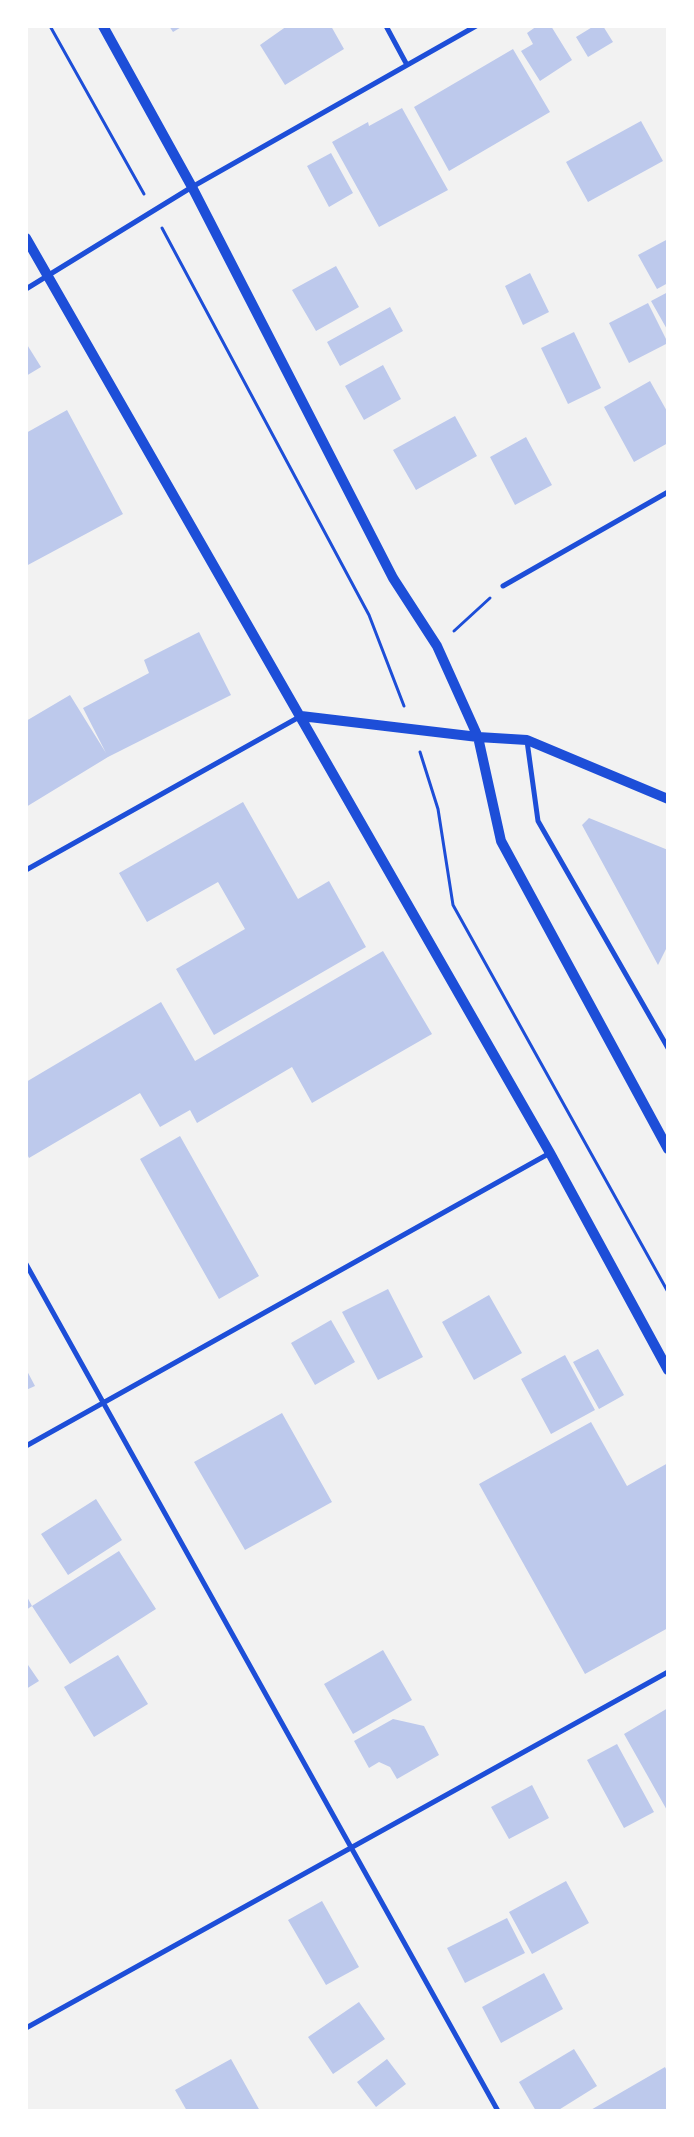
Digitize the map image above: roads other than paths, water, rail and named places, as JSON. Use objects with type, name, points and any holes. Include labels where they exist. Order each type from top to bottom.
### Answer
[{"type":"main road","points":[[103,26],[192,187],[393,578],[436,646],[478,737],[501,841],[668,1149]]},
{"type":"main road","points":[[26,238],[550,1153],[668,1370]]},
{"type":"main road","points":[[301,716],[478,737],[527,740],[668,799]]},
{"type":"street","points":[[386,26],[407,65]]},
{"type":"street","points":[[26,289],[49,277],[192,187],[476,26]]},
{"type":"street","points":[[503,586],[668,492]]},
{"type":"street","points":[[26,870],[301,716]]},
{"type":"street","points":[[527,740],[538,821],[668,1048]]},
{"type":"street","points":[[26,1446],[550,1153]]},
{"type":"street","points":[[26,1264],[498,2111]]},
{"type":"street","points":[[26,2028],[668,1672]]}]
